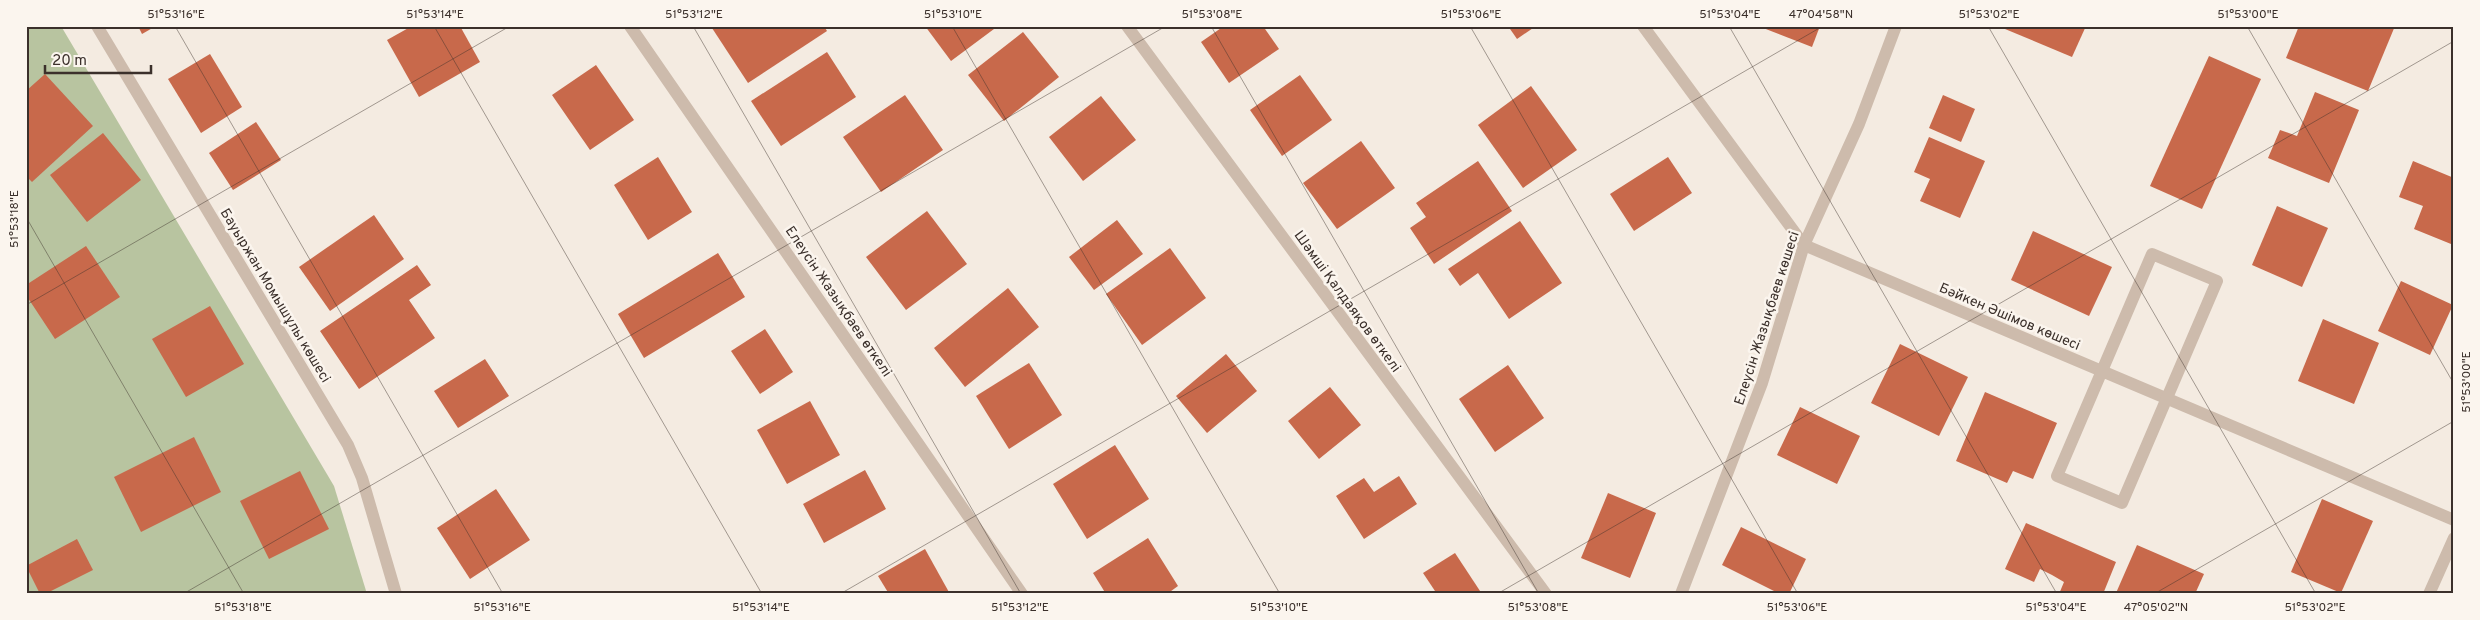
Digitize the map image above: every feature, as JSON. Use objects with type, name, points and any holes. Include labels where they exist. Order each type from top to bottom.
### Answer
[{"type":"street","name":"Бауыржан Момышұлы көшесі","points":[[97,26],[348,445],[362,478],[396,594]]},
{"type":"street","name":"Елеусін Жазықбаев өткелі","points":[[630,26],[1022,594]]},
{"type":"street","name":"Шәмші Қалдаяқов өткелі","points":[[1127,26],[1546,594]]},
{"type":"street","points":[[1643,26],[1804,245]]},
{"type":"street","name":"Елеусін Жазықбаев көшесі","points":[[1681,594],[1762,383],[1804,245],[1859,124],[1896,26]]},
{"type":"street","name":"Бәйкен Әшімов көшесі","points":[[1804,245],[2454,520]]},
{"type":"street","points":[[2152,254],[2217,282],[2167,398],[2122,503],[2057,476],[2152,254]]},
{"type":"street","points":[[2429,594],[2454,538]]},
{"type":"green space","points":[[26,26],[61,26],[334,486],[367,594],[26,594]]},
{"type":"building","points":[[138,26],[156,26],[142,34]]},
{"type":"building","points":[[412,26],[460,26],[480,62],[419,97],[387,40]]},
{"type":"building","points":[[715,26],[824,26],[827,31],[748,83],[712,28]]},
{"type":"building","points":[[925,26],[998,26],[951,61]]},
{"type":"building","points":[[1224,26],[1263,26],[1279,49],[1229,83],[1201,42]]},
{"type":"building","points":[[1508,26],[1536,26],[1517,39]]},
{"type":"building","points":[[1758,26],[1820,26],[1812,47]]},
{"type":"building","points":[[2006,26],[2086,26],[2072,57],[2005,29]]},
{"type":"building","points":[[2299,26],[2395,26],[2368,91],[2286,58]]},
{"type":"building","points":[[1023,32],[1059,77],[1004,121],[968,75]]},
{"type":"building","points":[[827,52],[856,97],[781,146],[751,101]]},
{"type":"building","points":[[210,54],[242,107],[201,133],[168,79]]},
{"type":"building","points":[[2209,56],[2261,79],[2202,209],[2150,186]]},
{"type":"building","points":[[596,65],[634,120],[590,150],[552,95]]},
{"type":"building","points":[[45,74],[93,126],[32,182],[26,176],[26,91]]},
{"type":"building","points":[[1300,75],[1332,120],[1282,156],[1250,110]]},
{"type":"building","points":[[1531,86],[1577,150],[1523,188],[1478,125]]},
{"type":"building","points":[[2315,92],[2359,110],[2329,183],[2268,158],[2280,130],[2297,136]]},
{"type":"building","points":[[905,95],[943,150],[881,192],[843,137]]},
{"type":"building","points":[[1943,95],[1975,109],[1961,142],[1929,128]]},
{"type":"building","points":[[1101,96],[1136,140],[1083,181],[1049,137]]},
{"type":"building","points":[[256,122],[281,160],[233,190],[209,153]]},
{"type":"building","points":[[103,133],[141,180],[87,222],[50,175]]},
{"type":"building","points":[[1929,137],[1985,161],[1960,218],[1920,201],[1930,179],[1914,172]]},
{"type":"building","points":[[1361,141],[1395,188],[1337,229],[1303,183]]},
{"type":"building","points":[[658,157],[692,212],[648,240],[614,185]]},
{"type":"building","points":[[1668,157],[1692,193],[1634,231],[1610,194]]},
{"type":"building","points":[[1478,161],[1512,211],[1434,264],[1410,228],[1426,217],[1416,203]]},
{"type":"building","points":[[2413,161],[2454,178],[2454,238],[2451,244],[2414,229],[2423,206],[2399,197]]},
{"type":"building","points":[[2277,206],[2328,228],[2302,287],[2252,265]]},
{"type":"building","points":[[927,211],[967,264],[906,310],[866,257]]},
{"type":"building","points":[[374,215],[404,259],[330,311],[299,267]]},
{"type":"building","points":[[1117,220],[1143,254],[1094,290],[1069,257]]},
{"type":"building","points":[[1520,221],[1562,283],[1509,319],[1478,273],[1460,286],[1448,269]]},
{"type":"building","points":[[2033,231],[2112,267],[2089,316],[2011,280]]},
{"type":"building","points":[[86,246],[120,297],[55,339],[26,295],[26,285]]},
{"type":"building","points":[[1170,248],[1206,298],[1142,345],[1106,294]]},
{"type":"building","points":[[718,253],[745,297],[644,358],[618,314]]},
{"type":"building","points":[[417,265],[431,285],[409,300],[435,338],[359,389],[320,331]]},
{"type":"building","points":[[2401,281],[2453,305],[2430,355],[2378,331]]},
{"type":"building","points":[[1008,288],[1039,327],[965,387],[934,348]]},
{"type":"building","points":[[210,306],[244,364],[186,397],[152,339]]},
{"type":"building","points":[[2323,319],[2379,343],[2354,404],[2298,381]]},
{"type":"building","points":[[765,329],[793,372],[760,394],[731,351]]},
{"type":"building","points":[[1900,344],[1968,377],[1939,436],[1871,403]]},
{"type":"building","points":[[1226,354],[1257,391],[1207,433],[1176,396]]},
{"type":"building","points":[[485,359],[509,396],[458,428],[434,391]]},
{"type":"building","points":[[1029,363],[1062,415],[1009,449],[976,396]]},
{"type":"building","points":[[1508,365],[1544,418],[1495,452],[1459,399]]},
{"type":"building","points":[[1330,387],[1361,425],[1319,459],[1288,421]]},
{"type":"building","points":[[1985,392],[2057,423],[2033,479],[2013,471],[2007,483],[1956,461]]},
{"type":"building","points":[[810,401],[840,455],[787,484],[757,430]]},
{"type":"building","points":[[1800,407],[1860,436],[1837,484],[1777,455]]},
{"type":"building","points":[[194,437],[221,492],[141,532],[114,477]]},
{"type":"building","points":[[1115,445],[1149,499],[1087,539],[1053,484]]},
{"type":"building","points":[[865,470],[886,509],[824,543],[803,504]]},
{"type":"building","points":[[300,471],[329,529],[269,559],[240,501]]},
{"type":"building","points":[[1399,476],[1417,504],[1364,539],[1336,496],[1364,478],[1374,492]]},
{"type":"building","points":[[496,489],[530,540],[470,579],[437,528]]},
{"type":"building","points":[[1608,493],[1656,513],[1630,578],[1581,558]]},
{"type":"building","points":[[2322,499],[2373,521],[2341,593],[2291,572]]},
{"type":"building","points":[[2026,523],[2116,562],[2103,594],[2059,594],[2064,582],[2040,569],[2034,582],[2005,569]]},
{"type":"building","points":[[1741,527],[1806,559],[1789,594],[1780,594],[1722,565]]},
{"type":"building","points":[[1148,538],[1178,586],[1167,594],[1106,594],[1093,573]]},
{"type":"building","points":[[77,539],[93,570],[45,594],[40,594],[26,566]]},
{"type":"building","points":[[2137,545],[2204,574],[2195,594],[2116,593]]},
{"type":"building","points":[[925,549],[950,594],[889,594],[878,576]]},
{"type":"building","points":[[1455,553],[1482,594],[1437,594],[1423,573]]}]
